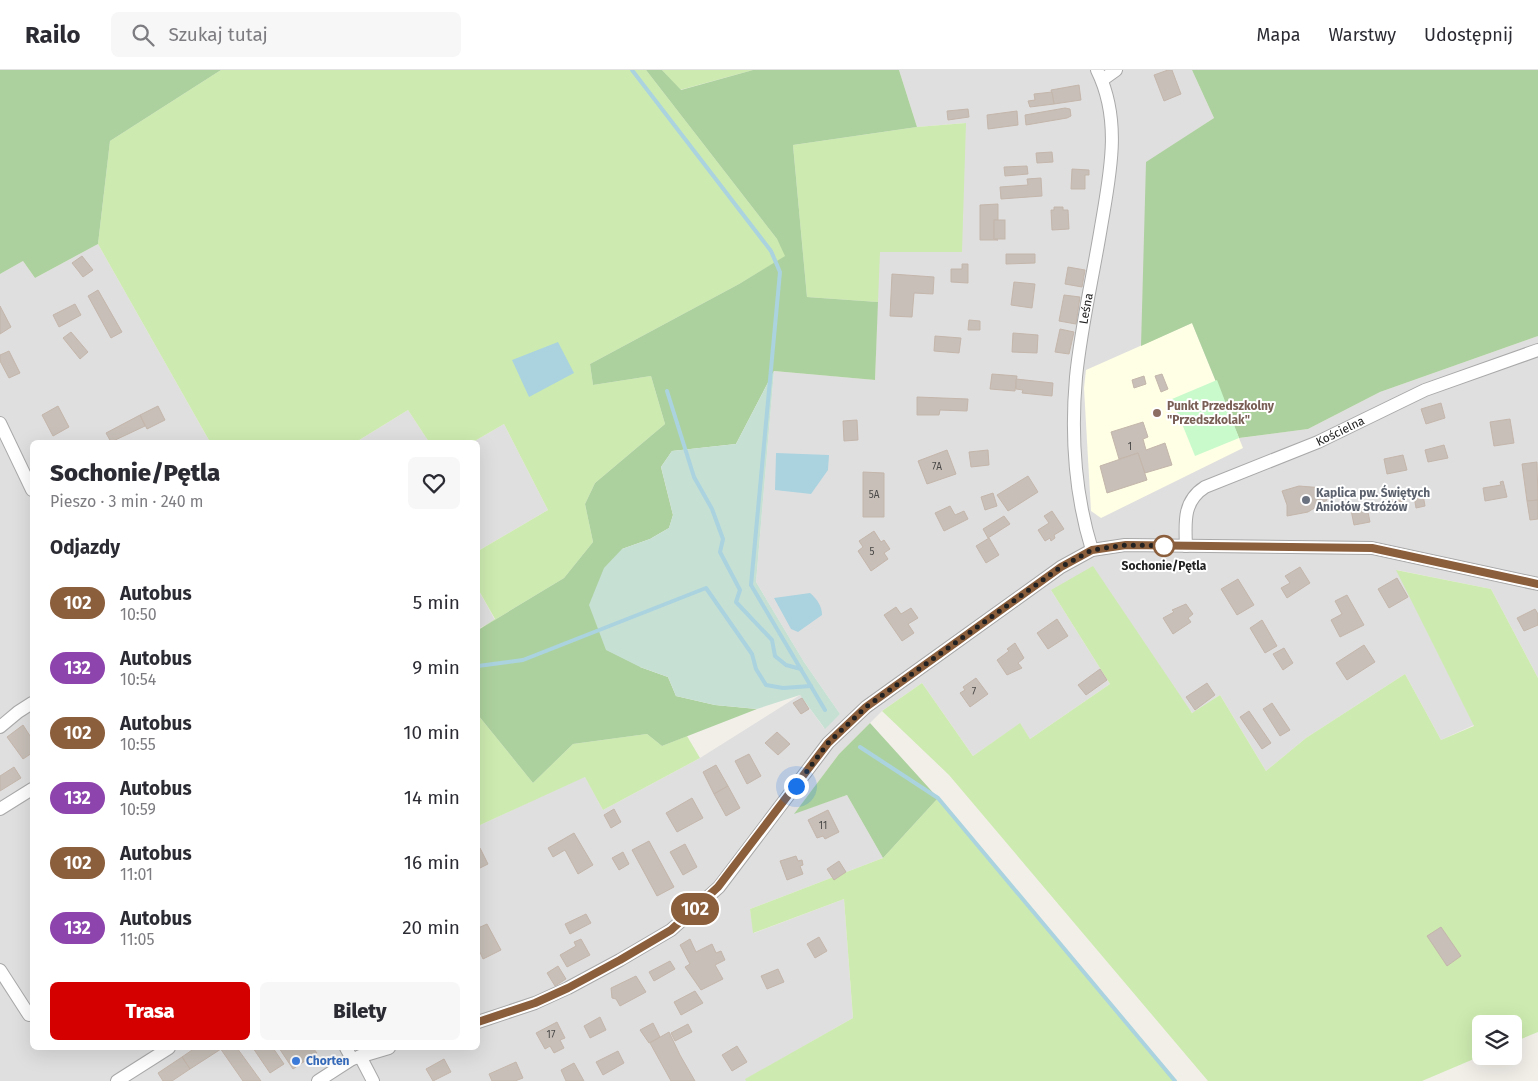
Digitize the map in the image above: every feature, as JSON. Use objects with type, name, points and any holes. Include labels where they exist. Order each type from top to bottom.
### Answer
[{"type":"street","points":[[1099,75],[1116,70]]},
{"type":"street","name":"Leśna","points":[[1092,550],[1082,517],[1074,425],[1076,376],[1113,155],[1110,106],[1099,75]]},
{"type":"street","name":"Kościelna","points":[[1186,546],[1185,524],[1187,506],[1196,493],[1205,487],[1318,442],[1426,390],[1538,350]]},
{"type":"street","points":[[0,423],[6,449],[30,487]]},
{"type":"street","points":[[480,1021],[535,1003],[568,988],[671,930],[718,887],[828,743],[866,707],[1061,567],[1092,550],[1126,545],[1372,548],[1538,584]]},
{"type":"street","points":[[0,728],[30,704]]},
{"type":"street","points":[[0,809],[30,790]]},
{"type":"street","points":[[0,970],[29,1015]]},
{"type":"street","points":[[117,1081],[166,1050]]},
{"type":"street","points":[[348,1050],[356,1057],[372,1081]]},
{"type":"street","points":[[318,1081],[356,1057],[381,1050]]},
{"type":"shaded area","points":[[899,70],[1192,70],[1214,118],[1146,163],[1217,380],[1240,438],[1308,429],[1380,392],[1538,336],[1538,678],[1491,589],[1397,570],[1474,725],[1441,740],[1405,674],[1306,738],[1266,771],[1220,695],[1193,713],[1051,590],[1110,684],[1030,739],[1020,724],[973,756],[922,683],[882,711],[839,754],[795,813],[847,795],[883,858],[750,909],[754,933],[844,899],[853,1018],[746,1079],[746,1081],[0,1081],[0,274],[23,261],[35,278],[98,244],[209,440],[30,440],[30,1050],[480,1050],[480,825],[585,776],[603,810],[700,758],[800,695],[824,728],[840,714],[804,662],[756,582],[774,371],[875,380],[879,252],[965,123],[917,127]]},
{"type":"shaded area","name":"Punkt Przedszkolny \"Przedszkolak\"","points":[[1192,323],[1243,448],[1101,518],[1091,511],[1084,388],[1086,370]]},
{"type":"shaded area","points":[[774,371],[756,582],[804,662],[840,714],[825,729],[800,695],[757,709],[715,705],[676,696],[668,677],[640,667],[606,650],[589,605],[604,568],[622,549],[650,539],[669,528],[673,515],[661,467],[672,451],[736,444]]},
{"type":"shaded area","points":[[408,410],[428,440],[359,440]]},
{"type":"shaded area","points":[[504,424],[548,510],[480,550],[480,440],[476,440]]},
{"type":"shaded area","points":[[480,593],[495,620],[480,628]]},
{"type":"green space","points":[[0,70],[221,70],[110,141],[98,244],[35,278],[23,261],[0,274]]},
{"type":"green space","points":[[221,70],[646,70],[777,239],[786,256],[739,284],[590,364],[593,385],[651,376],[665,424],[595,483],[585,504],[593,542],[564,578],[480,629],[495,619],[480,593],[480,550],[548,510],[504,424],[476,440],[428,440],[408,410],[359,440],[209,440],[98,244],[110,141]]},
{"type":"green space","points":[[646,70],[662,70],[681,90],[753,70],[899,70],[917,127],[793,145],[807,297],[878,302],[875,380],[774,371],[736,444],[672,451],[661,467],[673,515],[669,528],[650,539],[622,549],[640,667],[668,677],[676,696],[715,705],[757,709],[662,746],[647,734],[573,744],[533,783],[480,717],[480,629],[564,578],[593,542],[585,504],[595,483],[665,424],[651,376],[593,385],[590,364],[739,284],[785,256],[777,239]]},
{"type":"green space","points":[[662,70],[753,70],[680,90]]},
{"type":"green space","points":[[1192,70],[1538,70],[1538,336],[1380,392],[1308,429],[1239,438],[1192,323],[1141,346],[1146,162],[1214,118]]},
{"type":"green space","points":[[966,123],[962,252],[880,252],[878,302],[807,297],[793,145],[917,127]]},
{"type":"green space","points":[[1217,380],[1239,438],[1195,456],[1172,399]]},
{"type":"green space","points":[[1093,566],[1192,713],[1220,695],[1266,771],[1306,738],[1405,674],[1441,740],[1474,726],[1396,570],[1491,589],[1538,678],[1538,1032],[1522,1039],[1522,1015],[1472,1015],[1472,1060],[1422,1081],[1208,1081],[949,775],[882,711],[922,683],[973,756],[1020,723],[1030,739],[1110,684],[1051,590]]},
{"type":"green space","points":[[480,717],[533,783],[573,744],[647,734],[662,746],[687,736],[700,758],[603,810],[585,777],[480,825]]},
{"type":"green space","points":[[870,723],[938,798],[883,858],[847,795],[794,814],[839,754]]},
{"type":"green space","points":[[938,798],[1175,1081],[746,1081],[745,1079],[853,1018],[844,899],[753,933],[750,909],[883,858]]},
{"type":"water","points":[[558,342],[574,373],[529,397],[512,360]]},
{"type":"water","points":[[776,453],[829,455],[828,470],[811,494],[775,490]]},
{"type":"water","points":[[810,593],[819,603],[822,615],[798,632],[791,629],[774,598]]},
{"type":"building","points":[[1172,70],[1181,94],[1164,101],[1154,75]]},
{"type":"building","points":[[1079,85],[1081,100],[1054,104],[1051,90]]},
{"type":"building","points":[[1052,92],[1054,104],[1030,107],[1028,101],[1035,100],[1034,94]]},
{"type":"building","points":[[1065,108],[1070,109],[1071,116],[1026,125],[1025,115]]},
{"type":"building","points":[[968,109],[969,117],[948,120],[947,111]]},
{"type":"building","points":[[1017,111],[1018,125],[988,129],[987,115]]},
{"type":"building","points":[[1052,152],[1053,162],[1037,163],[1036,153]]},
{"type":"building","points":[[1027,166],[1028,174],[1005,176],[1004,167]]},
{"type":"building","points":[[1072,169],[1089,170],[1089,175],[1085,175],[1085,189],[1071,189]]},
{"type":"building","points":[[1041,178],[1042,196],[1001,199],[1000,187],[1028,185],[1027,179]]},
{"type":"building","points":[[998,204],[998,220],[994,220],[994,239],[998,240],[980,240],[980,205]]},
{"type":"building","points":[[1054,207],[1063,207],[1063,210],[1068,210],[1069,229],[1052,230],[1051,210],[1054,210]]},
{"type":"building","points":[[994,220],[1005,220],[1005,239],[994,239]]},
{"type":"building","points":[[1006,254],[1035,254],[1035,263],[1006,264]]},
{"type":"building","points":[[82,256],[93,270],[83,277],[72,263]]},
{"type":"building","points":[[962,264],[968,264],[968,283],[951,282],[951,269],[962,269]]},
{"type":"building","points":[[1068,267],[1085,270],[1082,287],[1065,284]]},
{"type":"building","points":[[892,274],[934,277],[933,294],[914,293],[912,317],[890,316]]},
{"type":"building","points":[[1014,282],[1035,284],[1032,308],[1011,305]]},
{"type":"building","points":[[98,290],[122,332],[111,338],[88,296]]},
{"type":"building","points":[[1064,295],[1080,297],[1076,324],[1059,321]]},
{"type":"building","points":[[75,304],[81,315],[59,327],[53,315]]},
{"type":"building","points":[[0,306],[11,327],[0,334]]},
{"type":"building","points":[[969,320],[980,321],[980,330],[968,330]]},
{"type":"building","points":[[1060,329],[1074,332],[1069,354],[1055,352]]},
{"type":"building","points":[[71,332],[88,352],[80,359],[63,338]]},
{"type":"building","points":[[1013,333],[1038,335],[1037,353],[1012,352]]},
{"type":"building","points":[[935,336],[961,338],[959,353],[934,351]]},
{"type":"building","points":[[9,351],[20,373],[9,378],[0,361],[0,355]]},
{"type":"building","points":[[992,374],[1017,376],[1015,391],[990,389]]},
{"type":"building","points":[[1162,374],[1168,389],[1161,392],[1155,376]]},
{"type":"building","points":[[1144,376],[1146,384],[1134,388],[1132,380]]},
{"type":"building","points":[[1016,379],[1053,383],[1052,396],[1022,393],[1023,390],[1016,389]]},
{"type":"building","points":[[917,397],[968,399],[967,411],[940,410],[939,415],[917,415]]},
{"type":"building","points":[[1441,403],[1445,418],[1426,424],[1421,409]]},
{"type":"building","points":[[58,406],[69,427],[53,436],[42,415]]},
{"type":"building","points":[[158,406],[165,420],[147,429],[140,415]]},
{"type":"building","points":[[140,415],[145,426],[115,440],[110,440],[106,433]]},
{"type":"building","points":[[1510,419],[1514,443],[1494,446],[1490,422]]},
{"type":"building","points":[[857,420],[858,440],[844,441],[843,421]]},
{"type":"building","points":[[1143,422],[1148,437],[1143,439],[1146,450],[1165,443],[1172,465],[1145,473],[1138,453],[1119,459],[1111,432]]},
{"type":"building","points":[[1444,445],[1448,458],[1428,462],[1425,450]]},
{"type":"building","points":[[947,450],[956,474],[927,484],[918,461]]},
{"type":"building","points":[[988,450],[989,465],[971,467],[969,452]]},
{"type":"building","points":[[1138,453],[1147,480],[1107,493],[1100,466]]},
{"type":"building","points":[[1403,455],[1407,470],[1387,474],[1384,459]]},
{"type":"building","points":[[1537,462],[1538,500],[1527,501],[1522,464]]},
{"type":"building","points":[[863,472],[884,473],[884,517],[863,517]]},
{"type":"building","points":[[1028,476],[1038,492],[1008,511],[997,495]]},
{"type":"building","points":[[1503,481],[1507,497],[1485,501],[1483,488],[1501,485],[1500,482]]},
{"type":"building","name":"Kaplica pw. Świętych Aniołów Stróżów","points":[[1299,486],[1324,488],[1327,500],[1308,512],[1287,516],[1287,505],[1282,491]]},
{"type":"building","points":[[1422,489],[1425,506],[1416,508],[1413,490]]},
{"type":"building","points":[[993,493],[997,506],[985,510],[981,497]]},
{"type":"building","points":[[1402,500],[1403,510],[1390,512],[1388,502]]},
{"type":"building","points":[[1538,500],[1538,519],[1530,520],[1527,501]]},
{"type":"building","points":[[950,506],[955,515],[964,511],[968,519],[944,531],[935,513]]},
{"type":"building","points":[[1367,507],[1370,522],[1354,525],[1351,510]]},
{"type":"building","points":[[1052,511],[1064,529],[1054,535],[1055,538],[1051,541],[1050,538],[1045,541],[1038,530],[1049,523],[1044,516]]},
{"type":"building","points":[[1004,516],[1010,524],[988,538],[983,529]]},
{"type":"building","points":[[874,531],[881,542],[884,540],[890,549],[884,553],[888,559],[871,571],[858,551],[863,547],[859,541]]},
{"type":"building","points":[[989,538],[999,555],[986,563],[976,546]]},
{"type":"building","points":[[1300,567],[1310,583],[1287,598],[1281,588],[1290,583],[1285,576]]},
{"type":"building","points":[[1397,578],[1408,597],[1389,608],[1378,589]]},
{"type":"building","points":[[1238,579],[1254,605],[1237,615],[1221,589]]},
{"type":"building","points":[[1347,595],[1364,625],[1340,637],[1331,620],[1342,614],[1335,601]]},
{"type":"building","points":[[1186,604],[1193,614],[1188,618],[1191,622],[1173,634],[1163,618],[1174,612],[1172,610]]},
{"type":"building","points":[[896,607],[901,614],[911,608],[918,618],[908,624],[914,633],[902,641],[884,615]]},
{"type":"building","points":[[1535,609],[1538,614],[1538,625],[1524,631],[1517,618]]},
{"type":"building","points":[[1057,619],[1068,636],[1048,649],[1037,633]]},
{"type":"building","points":[[1262,620],[1277,646],[1265,653],[1250,628]]},
{"type":"building","points":[[1015,643],[1024,658],[1018,663],[1022,668],[1007,675],[997,660],[1009,651],[1007,649]]},
{"type":"building","points":[[1364,645],[1375,662],[1347,680],[1336,663]]},
{"type":"building","points":[[1284,648],[1293,663],[1283,670],[1273,654]]},
{"type":"building","points":[[1100,669],[1107,680],[1086,695],[1078,685]]},
{"type":"building","points":[[976,678],[988,694],[970,707],[960,693],[965,690],[963,687]]},
{"type":"building","points":[[1207,683],[1215,695],[1195,710],[1186,697]]},
{"type":"building","points":[[802,698],[809,709],[801,714],[793,703]]},
{"type":"building","points":[[1272,703],[1290,730],[1280,736],[1263,709]]},
{"type":"building","points":[[1249,711],[1271,743],[1262,749],[1240,717]]},
{"type":"building","points":[[23,725],[30,736],[30,754],[23,759],[7,737]]},
{"type":"building","points":[[777,732],[790,744],[778,755],[765,743]]},
{"type":"building","points":[[749,754],[761,776],[747,784],[735,761]]},
{"type":"building","points":[[716,765],[728,786],[714,794],[703,772]]},
{"type":"building","points":[[14,767],[21,778],[0,791],[0,776]]},
{"type":"building","points":[[728,786],[740,808],[726,816],[714,794]]},
{"type":"building","points":[[692,798],[703,818],[677,832],[666,813]]},
{"type":"building","points":[[614,809],[621,822],[611,828],[604,815]]},
{"type":"building","points":[[828,810],[839,832],[825,839],[823,836],[817,838],[808,820]]},
{"type":"building","points":[[574,833],[593,865],[578,874],[565,850],[553,857],[548,848]]},
{"type":"building","points":[[649,841],[674,887],[657,896],[632,850]]},
{"type":"building","points":[[685,844],[697,867],[683,875],[670,852]]},
{"type":"building","points":[[480,848],[488,864],[480,868]]},
{"type":"building","points":[[623,852],[629,864],[619,870],[612,858]]},
{"type":"building","points":[[796,856],[798,861],[802,860],[803,865],[800,866],[803,874],[787,880],[780,861]]},
{"type":"building","points":[[839,861],[846,872],[834,880],[827,869]]},
{"type":"building","points":[[586,914],[591,923],[570,934],[565,924]]},
{"type":"building","points":[[487,924],[501,950],[483,959],[480,952],[480,927]]},
{"type":"building","points":[[1441,927],[1461,956],[1447,966],[1427,936]]},
{"type":"building","points":[[819,937],[827,951],[815,958],[807,944]]},
{"type":"building","points":[[581,939],[590,955],[567,967],[560,955],[576,946],[574,942]]},
{"type":"building","points":[[690,939],[696,952],[712,944],[716,953],[721,951],[725,960],[715,965],[723,979],[701,990],[685,967],[690,964],[680,945]]},
{"type":"building","points":[[670,961],[675,969],[654,981],[649,972]]},
{"type":"building","points":[[558,966],[566,979],[555,986],[547,973]]},
{"type":"building","points":[[778,969],[784,982],[767,989],[761,976]]},
{"type":"building","points":[[636,976],[646,992],[620,1006],[616,999],[612,998],[611,988]]},
{"type":"building","points":[[695,991],[703,1003],[681,1015],[674,1002]]},
{"type":"building","points":[[600,1017],[606,1030],[590,1038],[584,1026]]},
{"type":"building","points":[[557,1022],[565,1038],[560,1040],[564,1048],[554,1053],[550,1046],[545,1049],[536,1033]]},
{"type":"building","points":[[653,1023],[660,1037],[649,1043],[640,1030]]},
{"type":"building","points":[[688,1024],[692,1032],[675,1041],[671,1033]]},
{"type":"building","points":[[669,1032],[695,1081],[671,1081],[650,1043]]},
{"type":"building","points":[[737,1046],[747,1062],[732,1071],[722,1055]]},
{"type":"building","points":[[192,1050],[219,1050],[190,1069],[182,1057]]},
{"type":"building","points":[[221,1050],[238,1050],[261,1081],[243,1081]]},
{"type":"building","points":[[254,1050],[274,1050],[284,1064],[270,1073]]},
{"type":"building","name":"Chorten","points":[[280,1050],[315,1050],[317,1053],[293,1069]]},
{"type":"building","points":[[618,1051],[624,1063],[603,1075],[596,1062]]},
{"type":"building","points":[[182,1057],[190,1069],[172,1081],[163,1081],[158,1073]]},
{"type":"building","points":[[444,1059],[451,1072],[433,1081],[426,1069]]},
{"type":"building","points":[[516,1062],[523,1078],[515,1081],[492,1081],[489,1074]]},
{"type":"building","points":[[574,1063],[584,1081],[566,1081],[561,1070]]},
{"type":"waterway","points":[[632,70],[771,251],[780,272],[751,585],[825,710]]},
{"type":"waterway","points":[[667,391],[694,477],[712,509],[723,539],[720,552],[740,590],[736,602],[772,640],[775,656],[786,665],[801,669]]},
{"type":"waterway","points":[[480,666],[523,660],[706,588],[752,654],[756,669],[766,685],[783,688],[811,686]]},
{"type":"waterway","points":[[860,747],[938,798],[1175,1081]]},
{"type":"bus line","name":"102","points":[[480,1021],[535,1003],[568,988],[671,930],[718,887],[828,743],[866,707],[1061,567],[1092,550],[1126,545],[1372,548],[1538,584]]},
{"type":"place","name":"Punkt Przedszkolny \"Przedszkolak\"","points":[[1157,413]]},
{"type":"place","name":"Kaplica pw. Świętych Aniołów Stróżów","points":[[1306,500]]},
{"type":"place","name":"Sochonie/Pętla","points":[[1164,546]]},
{"type":"place","name":"Chorten","points":[[296,1061]]},
{"type":"route","points":[[796,786],[828,743],[866,707],[1061,567],[1092,550],[1126,545],[1171,546],[1164,546]]}]
